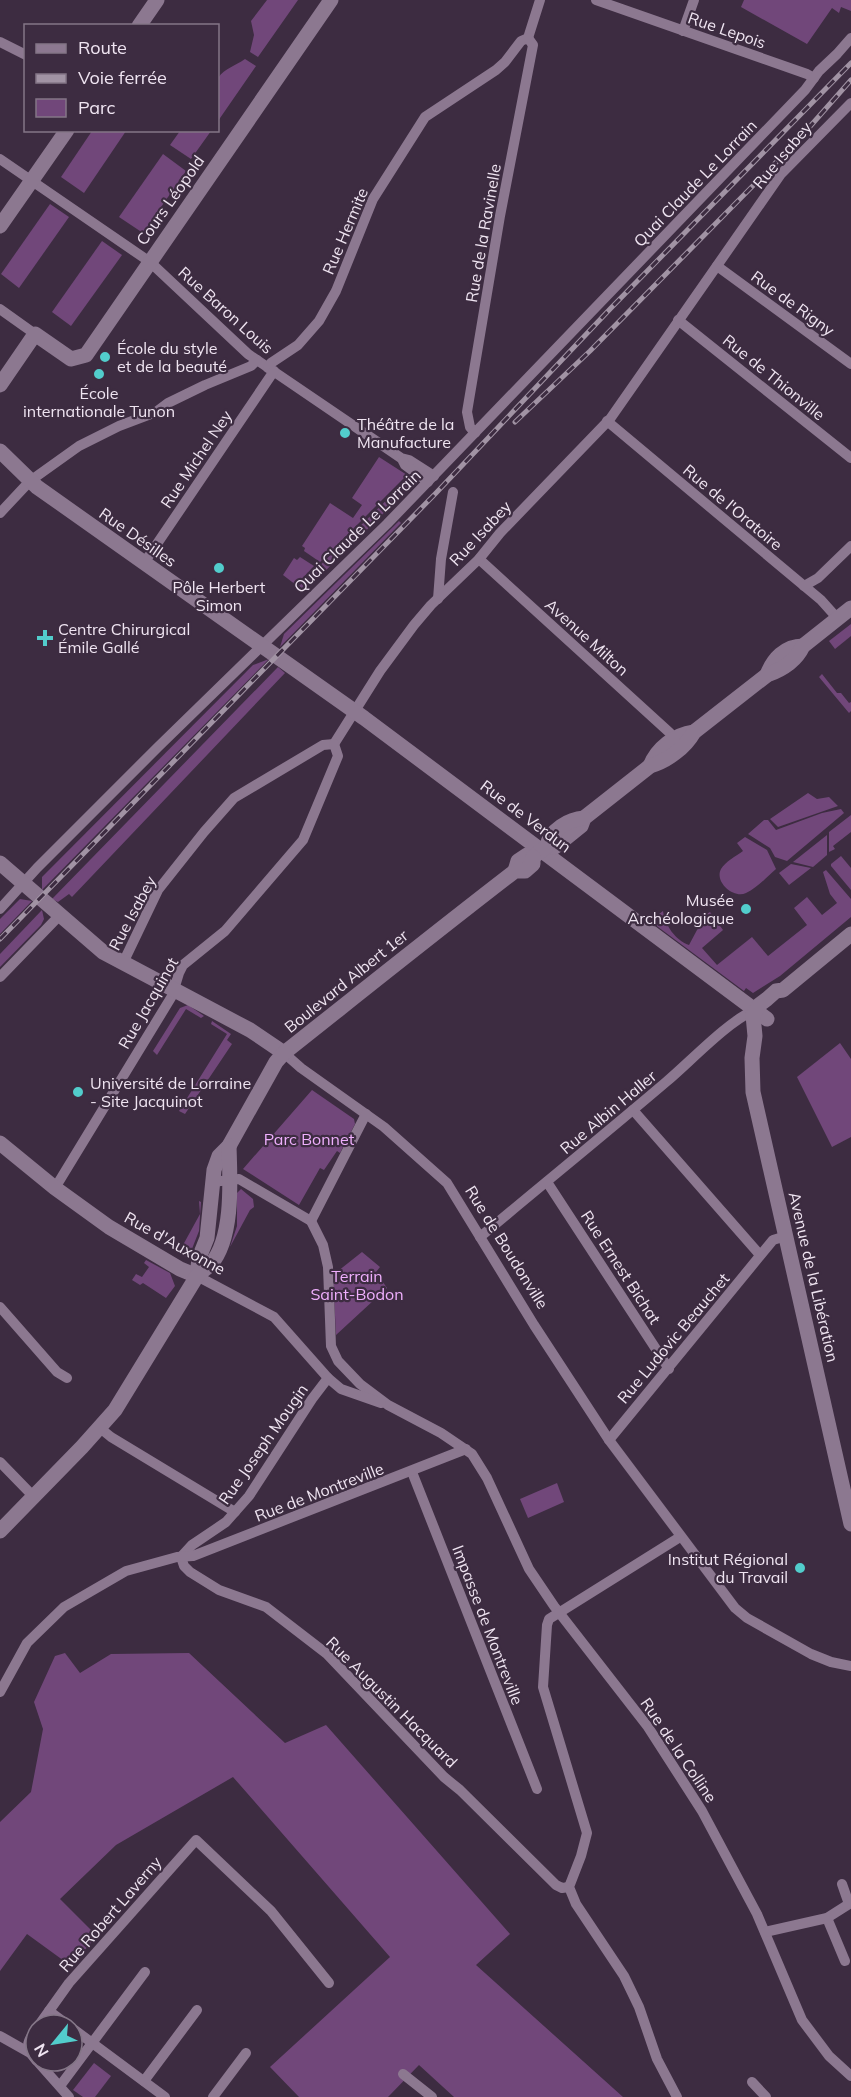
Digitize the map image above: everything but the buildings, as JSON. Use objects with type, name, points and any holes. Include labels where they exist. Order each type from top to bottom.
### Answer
[{"type":"main road","points":[[140,24],[157,0]]},
{"type":"main road","name":"Cours Léopold","points":[[35,334],[71,359],[86,355],[331,0]]},
{"type":"main road","points":[[0,226],[66,132]]},
{"type":"main road","points":[[0,385],[35,334]]},
{"type":"main road","name":"Rue Désilles","points":[[0,451],[30,481],[262,645]]},
{"type":"main road","name":"Boulevard Albert 1er","points":[[197,1276],[199,1258],[207,1238],[212,1182],[219,1156],[229,1146],[267,1076],[284,1053],[515,871],[525,871],[533,864],[549,837],[562,826],[572,819],[584,818],[650,766],[661,763],[688,743],[694,732],[766,675],[779,670],[799,655],[803,646],[851,608]]},
{"type":"main road","name":"Rue de Verdun","points":[[262,645],[540,851],[610,900],[761,1014]]},
{"type":"main road","name":"Boulevard Albert 1er","points":[[650,766],[655,754],[673,739],[682,734],[694,732]]},
{"type":"main road","name":"Rue de Boudonville","points":[[0,863],[103,952],[250,1030],[284,1053]]},
{"type":"main road","name":"Avenue de la Libération","points":[[851,934],[783,990],[776,991],[761,1014],[752,1058],[753,1092],[851,1524]]},
{"type":"main road","name":"Rue d'Auxonne","points":[[0,1143],[55,1188],[109,1227],[180,1269],[197,1276]]},
{"type":"main road","points":[[0,1531],[100,1428],[128,1391],[197,1276],[212,1263],[225,1238],[230,1180],[229,1146]]},
{"type":"street","name":"Rue de la Ravinelle","points":[[505,62],[521,41],[528,38],[540,0]]},
{"type":"street","name":"Rue Lepois","points":[[596,0],[814,78]]},
{"type":"street","points":[[683,31],[694,0]]},
{"type":"street","name":"Rue de la Ravinelle","points":[[475,433],[470,427],[467,412],[500,216],[533,45],[528,38]]},
{"type":"street","name":"Quai Claude Le Lorrain","points":[[0,909],[142,763],[334,577],[431,479],[565,341],[851,38]]},
{"type":"street","points":[[0,42],[24,54]]},
{"type":"street","name":"Rue Hermite","points":[[271,370],[271,363],[298,345],[319,321],[336,291],[373,199],[425,117],[488,76],[505,62]]},
{"type":"street","name":"Rue Isabey","points":[[123,963],[158,890],[204,832],[234,798],[323,745],[334,744],[380,671],[408,634],[438,599],[479,559],[500,533],[607,421],[782,174],[851,103]]},
{"type":"street","name":"Rue Baron Louis","points":[[0,159],[150,262],[257,360],[401,458],[409,460],[431,479]]},
{"type":"street","name":"Rue de Rigny","points":[[717,266],[851,364]]},
{"type":"street","points":[[2,315],[35,334]]},
{"type":"street","name":"Rue de Thionville","points":[[678,320],[851,458]]},
{"type":"street","points":[[0,513],[30,481],[92,439],[156,412],[168,403],[205,385],[251,366],[257,360]]},
{"type":"street","name":"Rue Michel Ney","points":[[144,563],[271,370]]},
{"type":"street","name":"Rue de l'Oratoire","points":[[607,421],[821,600],[837,619]]},
{"type":"street","points":[[438,599],[441,559],[453,492]]},
{"type":"street","points":[[804,586],[818,578],[851,546]]},
{"type":"street","name":"Avenue Milton","points":[[479,559],[670,733],[673,739]]},
{"type":"street","name":"Rue Jacquinot","points":[[55,1188],[175,989],[183,965],[225,931],[303,840],[338,756],[334,744]]},
{"type":"street","points":[[0,977],[60,915]]},
{"type":"street","name":"Rue Albin Haller","points":[[480,1237],[745,1015],[761,1014]]},
{"type":"street","name":"Rue de Boudonville","points":[[284,1053],[366,1114],[442,1178],[609,1440],[739,1613],[818,1658],[851,1666]]},
{"type":"street","points":[[633,1110],[760,1256]]},
{"type":"street","points":[[311,1221],[366,1114]]},
{"type":"street","points":[[212,1182],[242,1180],[311,1221],[323,1245],[328,1267],[333,1351],[344,1368],[360,1384],[388,1405],[433,1428],[466,1449]]},
{"type":"street","name":"Rue Ernest Bichat","points":[[547,1182],[669,1369]]},
{"type":"street","name":"Rue Ludovic Beauchet","points":[[609,1440],[773,1240],[786,1236]]},
{"type":"street","name":"Rue d'Auxonne","points":[[197,1276],[274,1317],[328,1378],[341,1389],[388,1405]]},
{"type":"street","points":[[0,1307],[57,1372],[67,1378]]},
{"type":"street","name":"Rue Joseph Mougin","points":[[0,1692],[27,1643],[64,1607],[126,1571],[181,1557],[188,1548],[226,1522],[254,1489],[328,1378]]},
{"type":"street","points":[[353,1394],[360,1384]]},
{"type":"street","points":[[100,1428],[111,1437],[235,1512]]},
{"type":"street","name":"Rue de Montreville","points":[[181,1557],[193,1556],[466,1449]]},
{"type":"street","name":"Rue de la Colline","points":[[466,1449],[472,1454],[487,1478],[529,1569],[559,1612],[648,1726],[717,1836],[765,1932],[802,2020],[829,2056],[851,2076]]},
{"type":"street","points":[[0,1462],[33,1496]]},
{"type":"street","name":"Impasse de Montreville","points":[[412,1472],[537,1789]]},
{"type":"street","points":[[677,2097],[650,2043],[643,2016],[629,1986],[576,1904],[569,1887],[587,1833],[543,1687],[549,1618],[680,1537]]},
{"type":"street","name":"Rue Augustin Hacquard","points":[[181,1557],[184,1566],[190,1572],[219,1590],[266,1607],[327,1654],[444,1777],[460,1790],[555,1885],[562,1888],[569,1887]]},
{"type":"street","name":"Rue Robert Laverny","points":[[49,2011],[69,1983],[113,1931],[196,1840],[271,1911],[330,1983]]},
{"type":"street","points":[[765,1932],[827,1917],[849,1904],[842,1884]]},
{"type":"street","points":[[827,1917],[845,1961]]},
{"type":"street","points":[[60,2086],[145,1972]]},
{"type":"street","points":[[144,2081],[196,2010]]},
{"type":"street","points":[[0,2036],[24,2052]]},
{"type":"street","points":[[84,2037],[165,2097]]},
{"type":"street","points":[[213,2097],[246,2053]]},
{"type":"street","points":[[48,2073],[69,2097]]},
{"type":"street","points":[[403,2074],[432,2097]]},
{"type":"street","points":[[752,2082],[766,2097]]},
{"type":"green space","points":[[267,0],[298,0],[258,57],[250,52],[254,35],[251,21]]},
{"type":"green space","points":[[744,0],[851,0],[851,11],[841,7],[839,13],[832,8],[807,44],[741,7]]},
{"type":"green space","points":[[245,59],[256,66],[219,120],[219,77],[227,69]]},
{"type":"green space","points":[[91,132],[125,132],[84,193],[61,177]]},
{"type":"green space","points":[[179,132],[210,132],[191,159],[170,145]]},
{"type":"green space","points":[[163,154],[186,171],[143,233],[119,217]]},
{"type":"green space","points":[[50,204],[69,217],[19,288],[1,274]]},
{"type":"green space","points":[[102,241],[122,255],[71,326],[52,312]]},
{"type":"green space","points":[[379,457],[407,475],[320,562],[304,551],[305,548],[302,546],[330,503],[353,518],[362,505],[352,498]]},
{"type":"green space","points":[[405,482],[410,487],[312,584],[310,582],[303,589],[299,586]]},
{"type":"green space","points":[[399,521],[401,523],[280,647],[284,634]]},
{"type":"green space","points":[[300,557],[314,566],[296,585],[283,575],[294,558],[297,560]]},
{"type":"green space","points":[[851,624],[851,636],[835,649],[829,641]]},
{"type":"green space","points":[[269,659],[42,890],[42,877],[253,665]]},
{"type":"green space","points":[[278,667],[285,673],[72,897],[69,894],[58,902],[52,899]]},
{"type":"green space","points":[[822,674],[837,693],[841,693],[849,703],[851,702],[849,713],[819,677]]},
{"type":"green space","points":[[808,793],[817,799],[829,797],[838,806],[778,827],[770,819]]},
{"type":"green space","points":[[841,809],[844,813],[787,861],[775,857],[770,848],[748,834],[764,820],[768,820],[776,830],[822,813]]},
{"type":"green space","points":[[851,815],[851,832],[833,846],[835,849],[829,852],[829,832]]},
{"type":"green space","points":[[827,835],[827,855],[813,867],[793,862]]},
{"type":"green space","points":[[745,837],[767,850],[776,869],[746,893],[736,894],[726,888],[720,879],[720,874],[725,864],[743,851],[737,843]]},
{"type":"green space","points":[[841,856],[851,868],[851,890],[831,866]]},
{"type":"green space","points":[[791,864],[811,868],[789,885],[779,873]]},
{"type":"green space","points":[[826,870],[851,899],[851,917],[780,976],[753,993],[746,988],[744,991],[650,921],[663,911],[672,931],[679,940],[689,945],[705,915],[710,912],[723,930],[702,948],[717,965],[752,937],[768,956],[807,925],[794,908],[807,897],[822,915],[837,903],[830,894],[823,872]]},
{"type":"green space","points":[[20,899],[32,901],[0,934],[0,919]]},
{"type":"green space","points":[[42,910],[44,919],[41,925],[0,967],[0,954]]},
{"type":"green space","points":[[188,1005],[204,1016],[201,1018],[186,1009],[157,1055],[153,1051],[180,1008]]},
{"type":"green space","points":[[212,1021],[231,1034],[227,1040],[232,1044],[185,1114],[179,1111],[227,1034],[211,1024]]},
{"type":"green space","points":[[840,1043],[851,1059],[851,1137],[832,1147],[797,1077]]},
{"type":"green space","name":"Parc Bonnet","points":[[312,1090],[354,1119],[355,1124],[340,1153],[337,1151],[324,1170],[320,1168],[299,1205],[243,1169]]},
{"type":"green space","points":[[241,1189],[253,1199],[254,1207],[250,1210],[230,1247],[237,1226],[237,1193]]},
{"type":"green space","points":[[199,1201],[201,1202],[199,1231],[188,1259],[183,1255],[186,1247],[183,1245],[200,1214]]},
{"type":"green space","name":"Terrain Saint-Bodon","points":[[362,1252],[380,1267],[376,1272],[387,1288],[336,1335],[333,1275]]},
{"type":"green space","points":[[146,1260],[170,1273],[175,1286],[166,1298],[143,1283],[140,1285],[132,1280],[136,1274],[142,1277],[149,1267],[144,1263]]},
{"type":"green space","points":[[557,1483],[564,1502],[528,1518],[520,1499]]},
{"type":"green space","points":[[65,1653],[80,1673],[111,1654],[189,1653],[285,1743],[326,1725],[510,1934],[476,1965],[623,2097],[454,2097],[419,2065],[388,2097],[299,2097],[270,2067],[390,1957],[233,1777],[116,1845],[60,1899],[97,1936],[71,1966],[27,1934],[0,1971],[0,1822],[31,1792],[43,1729],[34,1702],[55,1656]]},
{"type":"green space","points":[[94,2063],[111,2076],[95,2097],[83,2097],[73,2090]]},
{"type":"railway","points":[[0,939],[436,493],[611,308],[851,63]]},
{"type":"railway","points":[[515,422],[590,351],[799,139],[851,80]]},
{"type":"place","name":"École du style et de la beauté","points":[[105,357]]},
{"type":"place","name":"École internationale Tunon","points":[[99,374]]},
{"type":"place","name":"Théâtre de la Manufacture","points":[[345,433]]},
{"type":"place","name":"Pôle Herbert Simon","points":[[219,568]]},
{"type":"place","name":"Centre Chirurgical Émile Gallé","points":[[45,638]]},
{"type":"place","name":"Musée Archéologique","points":[[746,909]]},
{"type":"place","name":"Université de Lorraine - Site Jacquinot","points":[[78,1092]]},
{"type":"place","name":"Institut Régional du Travail","points":[[800,1568]]}]
